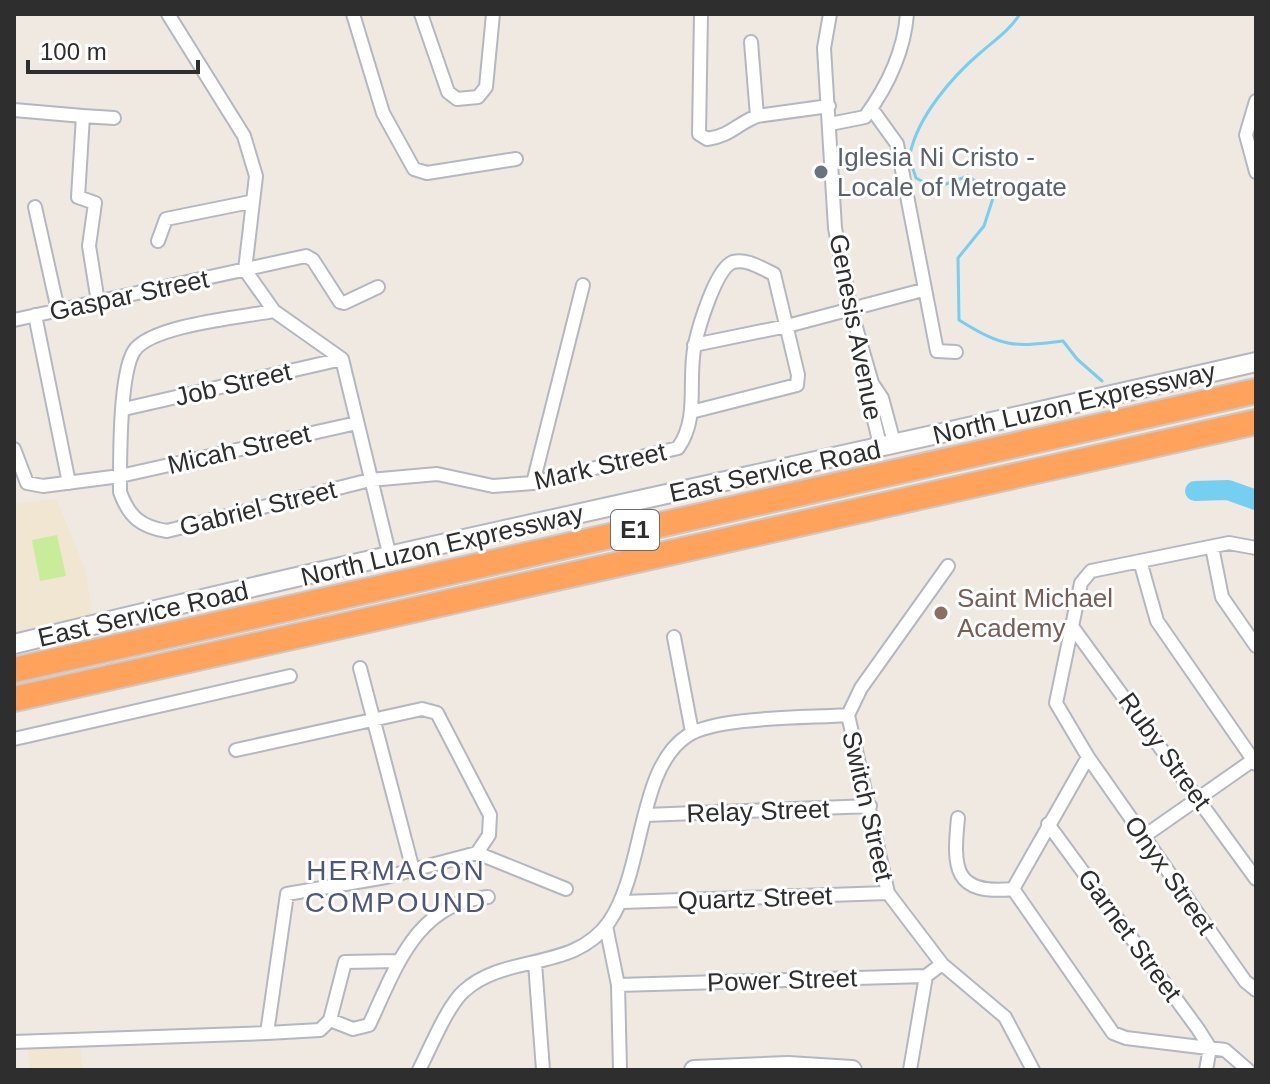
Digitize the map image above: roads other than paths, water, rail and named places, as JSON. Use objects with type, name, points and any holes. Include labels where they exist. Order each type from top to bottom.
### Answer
[{"type":"highway","name":"North Luzon Expressway","points":[[14,670],[1256,391]]},
{"type":"highway","name":"E1","points":[[14,699],[1256,422]]},
{"type":"main road","name":"East Service Road","points":[[14,644],[662,494],[888,448],[1256,362]]},
{"type":"main road","points":[[696,1070],[852,1070]]},
{"type":"street","points":[[168,14],[244,136],[256,176],[250,202],[245,270],[274,311],[342,359],[390,557]]},
{"type":"street","points":[[353,14],[383,113],[414,169],[427,173],[516,159]]},
{"type":"street","points":[[421,14],[448,92],[457,99],[478,97],[486,87],[493,14]]},
{"type":"street","points":[[701,14],[699,134],[707,139],[728,136],[740,123],[757,116],[829,106]]},
{"type":"street","name":"Genesis Avenue","points":[[830,14],[824,48],[835,228],[851,310],[872,383],[882,398],[888,448]]},
{"type":"street","points":[[830,124],[865,117],[884,91],[905,34],[907,14]]},
{"type":"street","points":[[751,42],[757,116]]},
{"type":"street","points":[[1256,101],[1246,135],[1256,172]]},
{"type":"street","points":[[871,108],[897,144],[937,351],[956,352]]},
{"type":"street","points":[[14,110],[114,118]]},
{"type":"street","points":[[83,116],[78,197],[95,203],[89,246],[98,302]]},
{"type":"street","points":[[158,241],[166,219],[250,202]]},
{"type":"street","points":[[35,207],[58,310]]},
{"type":"street","name":"Gaspar Street","points":[[14,320],[306,256],[313,260],[340,302],[378,287]]},
{"type":"street","name":"Mark Street","points":[[370,480],[437,474],[493,486],[533,483],[678,448],[685,438],[691,412],[694,345],[720,271],[733,262],[746,261],[774,274],[787,326]]},
{"type":"street","points":[[533,483],[583,285]]},
{"type":"street","points":[[694,345],[787,326],[923,290]]},
{"type":"street","name":"Gabriel Street","points":[[274,311],[157,334],[135,349],[126,370],[120,476],[120,492],[127,511],[146,528],[167,531],[370,480]]},
{"type":"street","points":[[35,315],[69,483]]},
{"type":"street","points":[[691,412],[797,385],[787,326]]},
{"type":"street","name":"Job Street","points":[[124,409],[342,359]]},
{"type":"street","name":"Micah Street","points":[[14,449],[27,483],[43,486],[120,476],[357,423]]},
{"type":"street","points":[[1143,837],[1255,761],[1157,621],[1140,561],[1229,543],[1256,548]]},
{"type":"street","points":[[1212,547],[1222,597],[1256,646]]},
{"type":"street","name":"Onyx Street","points":[[1140,561],[1091,571],[1081,583],[1056,703],[1088,757],[1143,837],[1245,981],[1256,990]]},
{"type":"street","name":"Switch Street","points":[[948,566],[861,688],[848,715],[888,893],[942,964],[1005,1017],[1033,1070]]},
{"type":"street","name":"Ruby Street","points":[[1071,625],[1200,798],[1256,879]]},
{"type":"street","points":[[674,637],[692,732]]},
{"type":"street","points":[[360,668],[413,870]]},
{"type":"street","points":[[14,739],[290,676]]},
{"type":"street","points":[[236,750],[422,709],[437,713],[490,815],[489,835],[477,853]]},
{"type":"street","points":[[419,1070],[462,992],[482,979],[562,956],[606,926],[622,902],[656,774],[668,753],[692,732],[721,724],[848,715]]},
{"type":"street","points":[[1013,889],[1088,757]]},
{"type":"street","name":"Relay Street","points":[[646,815],[870,806]]},
{"type":"street","points":[[958,818],[957,869],[965,882],[989,891],[1013,889]]},
{"type":"street","name":"Garnet Street","points":[[1048,824],[1210,1048],[1225,1050],[1248,1070]]},
{"type":"street","points":[[267,1033],[287,894],[413,870],[477,853],[566,889]]},
{"type":"street","points":[[1013,889],[1113,1033],[1126,1038],[1210,1048],[1206,1070]]},
{"type":"street","name":"Quartz Street","points":[[622,902],[888,893]]},
{"type":"street","points":[[330,1020],[353,1029],[369,1025],[398,961],[429,920],[468,899],[488,897]]},
{"type":"street","points":[[606,926],[618,985],[620,1070]]},
{"type":"street","points":[[14,1042],[320,1030],[330,1020],[345,962],[398,961]]},
{"type":"street","points":[[535,963],[543,1070]]},
{"type":"street","points":[[910,1070],[926,976],[942,964]]},
{"type":"street","name":"Power Street","points":[[618,985],[926,976]]},
{"type":"waterway","points":[[1020,14],[958,74],[938,98],[920,126],[910,160],[916,178],[935,188],[968,176],[994,195],[984,226],[958,258],[959,320],[998,341],[1020,344],[1063,341],[1077,359],[1102,381]]},
{"type":"waterway","points":[[1195,491],[1228,490],[1256,500]]},
{"type":"place","name":"Iglesia Ni Cristo - Locale of Metrogate","points":[[821,172]]},
{"type":"place","name":"Saint Michael Academy","points":[[941,613]]},
{"type":"district","name":"HERMACON COMPOUND","points":[[396,886]]}]
